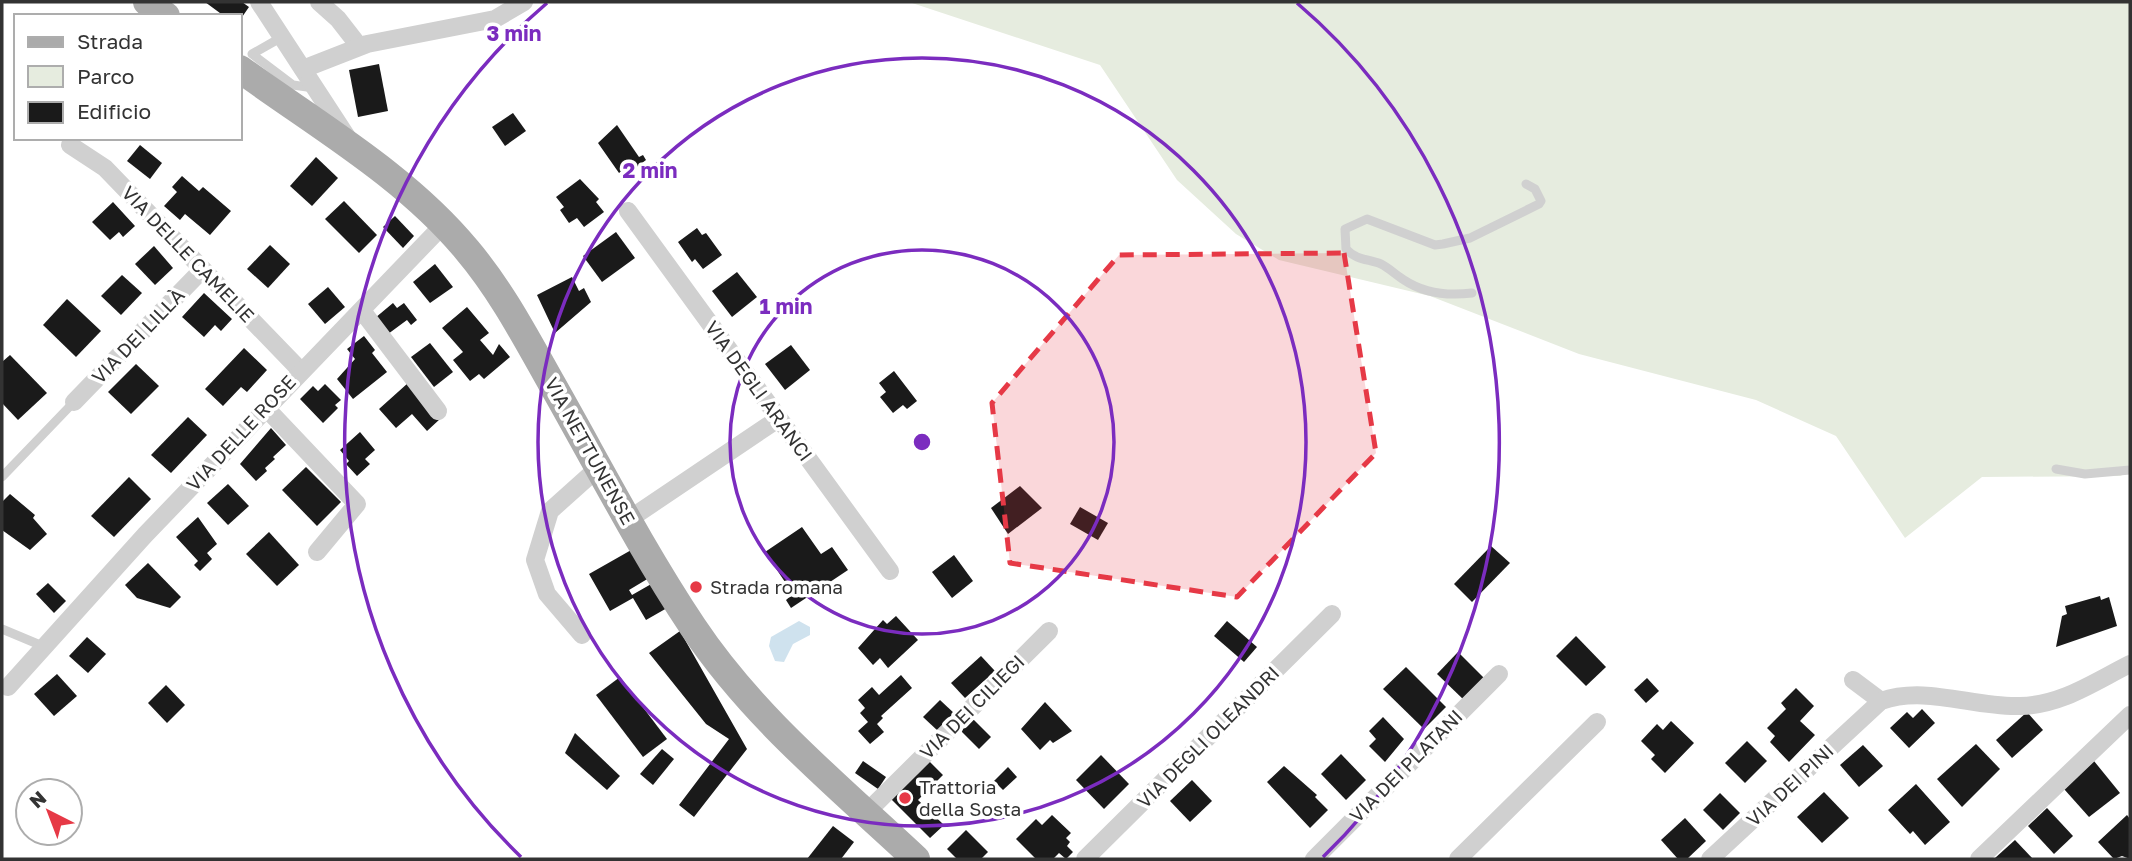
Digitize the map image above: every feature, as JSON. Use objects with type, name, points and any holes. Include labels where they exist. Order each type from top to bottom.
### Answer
[{"type":"main road","points":[[147,2],[163,14]]},
{"type":"main road","name":"VIA NETTUNENSE","points":[[242,70],[409,193],[444,225],[476,260],[510,310],[628,520],[726,675],[782,736],[916,859]]},
{"type":"street","points":[[259,2],[358,155]]},
{"type":"street","points":[[319,2],[342,23],[359,46]]},
{"type":"street","points":[[303,69],[359,46],[419,31],[495,19],[524,2]]},
{"type":"street","name":"VIA DELLE CAMELIE","points":[[70,145],[105,169],[300,370]]},
{"type":"street","name":"VIA DEGLI ARANCI","points":[[628,211],[890,571]]},
{"type":"street","name":"VIA DELLE ROSE","points":[[8,687],[145,535],[300,370],[363,312],[444,225]]},
{"type":"street","name":"VIA DEI LILLÀ","points":[[74,402],[202,270]]},
{"type":"street","points":[[363,312],[438,411]]},
{"type":"street","points":[[266,408],[357,504],[317,552]]},
{"type":"street","points":[[628,520],[778,419]]},
{"type":"street","points":[[582,635],[547,594],[535,560],[550,511],[598,468]]},
{"type":"street","name":"VIA DEGLI OLEANDRI","points":[[1085,859],[1332,614]]},
{"type":"street","name":"VIA DEI CILIEGI","points":[[866,813],[1049,631]]},
{"type":"street","points":[[1853,680],[1881,703],[1918,695],[2013,706],[2038,705],[2071,695],[2130,664]]},
{"type":"street","name":"VIA DEI PLATANI","points":[[1314,859],[1499,674]]},
{"type":"street","name":"VIA DEI PINI","points":[[1710,859],[1881,703]]},
{"type":"street","points":[[1979,859],[2130,715]]},
{"type":"street","points":[[1458,859],[1597,722]]},
{"type":"lane","points":[[282,37],[252,54],[293,85],[316,89]]},
{"type":"lane","points":[[1472,293],[1434,293],[1411,284],[1379,264],[1357,258],[1346,249],[1345,229],[1367,219],[1435,245],[1456,242],[1539,204],[1539,194],[1526,184]]},
{"type":"lane","points":[[2,477],[74,402]]},
{"type":"lane","points":[[2056,469],[2085,474],[2130,470]]},
{"type":"lane","points":[[2,629],[45,648]]},
{"type":"highlighted area","points":[[1344,253],[1376,453],[1237,597],[1010,563],[992,403],[1119,255]]},
{"type":"green space","points":[[909,2],[2130,2],[2130,472],[2120,476],[1982,477],[1905,538],[1836,436],[1756,400],[1579,354],[1430,296],[1279,260],[1236,234],[1177,180],[1100,65]]},
{"type":"water","points":[[799,621],[810,627],[810,635],[793,644],[784,662],[775,661],[769,646],[771,637]]},
{"type":"building","points":[[205,2],[242,2],[249,7],[242,17],[242,14],[221,14]]},
{"type":"building","points":[[379,64],[388,111],[358,117],[349,70]]},
{"type":"building","points":[[513,113],[526,131],[505,146],[492,127]]},
{"type":"building","points":[[617,125],[639,157],[643,155],[646,160],[634,169],[630,164],[619,173],[598,143]]},
{"type":"building","points":[[140,145],[162,163],[150,179],[127,161]]},
{"type":"building","points":[[316,157],[338,178],[312,206],[290,186]]},
{"type":"building","points":[[182,176],[199,191],[203,187],[231,211],[210,235],[185,214],[180,220],[164,206],[177,192],[172,187]]},
{"type":"building","points":[[580,179],[599,199],[596,202],[604,212],[584,227],[577,218],[569,223],[560,210],[564,207],[556,197]]},
{"type":"building","points":[[344,201],[377,235],[359,253],[325,219]]},
{"type":"building","points":[[113,202],[135,226],[123,237],[119,232],[110,240],[92,222]]},
{"type":"building","points":[[395,216],[414,236],[403,248],[383,227]]},
{"type":"building","points":[[697,228],[702,235],[706,233],[722,255],[703,269],[695,259],[692,262],[678,242]]},
{"type":"building","points":[[616,232],[635,258],[602,282],[583,256]]},
{"type":"building","points":[[270,245],[290,264],[268,288],[247,269]]},
{"type":"building","points":[[154,246],[173,268],[155,285],[135,264]]},
{"type":"building","points":[[435,264],[453,287],[430,303],[413,282]]},
{"type":"building","points":[[737,272],[757,297],[732,317],[712,291]]},
{"type":"building","points":[[122,275],[142,293],[121,315],[101,296]]},
{"type":"building","points":[[572,277],[579,291],[584,288],[591,302],[555,333],[537,295]]},
{"type":"building","points":[[328,287],[345,307],[325,324],[308,304]]},
{"type":"building","points":[[204,293],[232,319],[221,331],[215,325],[204,337],[182,317]]},
{"type":"building","points":[[67,299],[101,331],[76,357],[43,325]]},
{"type":"building","points":[[393,303],[397,308],[404,303],[417,320],[411,325],[407,320],[388,334],[375,318]]},
{"type":"building","points":[[467,307],[489,333],[480,340],[493,355],[499,344],[510,357],[484,379],[479,374],[470,381],[453,360],[463,352],[442,328]]},
{"type":"building","points":[[364,336],[375,350],[372,353],[387,372],[353,399],[337,379],[355,359],[347,349]]},
{"type":"building","points":[[430,343],[453,372],[434,387],[411,357]]},
{"type":"building","points":[[791,345],[810,370],[785,390],[765,364]]},
{"type":"building","points":[[244,348],[267,370],[247,392],[241,387],[223,406],[205,389]]},
{"type":"building","points":[[10,355],[47,393],[18,420],[2,403],[2,362]]},
{"type":"building","points":[[136,364],[159,386],[131,414],[108,392]]},
{"type":"building","points":[[894,371],[917,401],[907,409],[903,405],[893,413],[880,397],[886,392],[879,383]]},
{"type":"building","points":[[408,383],[440,419],[427,431],[412,414],[396,428],[379,409]]},
{"type":"building","points":[[325,384],[341,400],[335,405],[338,408],[323,423],[300,399],[313,386],[318,391]]},
{"type":"building","points":[[188,417],[207,435],[171,473],[151,455]]},
{"type":"building","points":[[271,428],[286,445],[273,457],[275,459],[265,468],[267,471],[256,481],[240,464]]},
{"type":"building","points":[[360,432],[375,450],[365,459],[370,464],[357,476],[346,464],[349,461],[340,450]]},
{"type":"building","points":[[306,467],[341,502],[317,526],[282,490]]},
{"type":"building","points":[[129,477],[151,499],[114,537],[91,516]]},
{"type":"building","points":[[228,484],[249,506],[228,525],[207,503]]},
{"type":"building","points":[[1020,486],[1042,508],[1008,534],[991,508]]},
{"type":"building","points":[[10,494],[35,515],[33,518],[47,534],[30,550],[2,530],[2,502]]},
{"type":"building","points":[[1080,507],[1108,523],[1098,540],[1070,524]]},
{"type":"building","points":[[198,517],[217,544],[207,553],[212,559],[200,571],[194,565],[198,561],[176,537]]},
{"type":"building","points":[[802,527],[821,554],[832,547],[848,570],[791,608],[786,600],[793,594],[765,552]]},
{"type":"building","points":[[269,532],[299,565],[277,586],[246,554]]},
{"type":"building","points":[[1491,546],[1510,563],[1472,602],[1454,584]]},
{"type":"building","points":[[633,549],[649,578],[629,590],[632,595],[653,583],[667,608],[646,620],[633,598],[610,611],[589,574]]},
{"type":"building","points":[[954,555],[973,581],[952,598],[932,572]]},
{"type":"building","points":[[148,563],[181,597],[170,608],[137,598],[125,585]]},
{"type":"building","points":[[48,583],[66,601],[54,613],[36,594]]},
{"type":"building","points":[[2100,596],[2101,600],[2109,597],[2117,626],[2056,647],[2062,616],[2067,614],[2065,606]]},
{"type":"building","points":[[896,616],[918,640],[888,668],[880,658],[873,665],[858,648],[883,620],[887,624]]},
{"type":"building","points":[[1227,621],[1257,647],[1244,662],[1214,636]]},
{"type":"building","points":[[680,631],[747,749],[694,817],[679,805],[729,739],[706,724],[649,653]]},
{"type":"building","points":[[1576,636],[1606,667],[1586,686],[1556,656]]},
{"type":"building","points":[[87,637],[106,654],[88,673],[69,656]]},
{"type":"building","points":[[1458,652],[1486,680],[1465,701],[1437,674]]},
{"type":"building","points":[[981,656],[995,671],[965,698],[951,683]]},
{"type":"building","points":[[1406,667],[1446,707],[1424,729],[1383,689]]},
{"type":"building","points":[[57,674],[77,696],[54,716],[34,694]]},
{"type":"building","points":[[901,675],[912,688],[881,716],[883,718],[877,724],[884,732],[870,744],[858,731],[868,722],[860,713],[865,708],[858,700],[872,687],[879,695]]},
{"type":"building","points":[[620,677],[667,739],[643,757],[596,695]]},
{"type":"building","points":[[1647,678],[1659,691],[1646,703],[1634,690]]},
{"type":"building","points":[[166,685],[185,705],[167,723],[148,703]]},
{"type":"building","points":[[1796,688],[1814,706],[1800,721],[1815,735],[1789,762],[1770,742],[1775,736],[1767,728],[1786,709],[1781,703]]},
{"type":"building","points":[[940,700],[956,715],[939,732],[923,717]]},
{"type":"building","points":[[1045,702],[1072,731],[1053,743],[1050,740],[1040,750],[1021,729]]},
{"type":"building","points":[[1922,709],[1935,723],[1909,748],[1890,728],[1907,712],[1913,718]]},
{"type":"building","points":[[2027,712],[2043,730],[2012,758],[1996,740]]},
{"type":"building","points":[[970,716],[991,737],[979,749],[958,728]]},
{"type":"building","points":[[1383,717],[1404,739],[1385,762],[1369,746],[1376,739],[1369,731]]},
{"type":"building","points":[[1671,721],[1694,743],[1665,773],[1651,759],[1655,755],[1641,741],[1657,724],[1663,730]]},
{"type":"building","points":[[575,733],[620,776],[607,790],[565,753]]},
{"type":"building","points":[[1747,741],[1767,761],[1745,783],[1725,763]]},
{"type":"building","points":[[1976,744],[2000,769],[1962,807],[1937,779]]},
{"type":"building","points":[[1863,745],[1883,766],[1859,787],[1840,765]]},
{"type":"building","points":[[662,749],[674,759],[653,785],[640,774]]},
{"type":"building","points":[[1341,754],[1366,780],[1346,800],[1321,774]]},
{"type":"building","points":[[1101,755],[1129,784],[1104,809],[1076,780]]},
{"type":"building","name":"Trattoria della Sosta","points":[[926,758],[943,775],[918,800],[944,825],[930,838],[888,796]]},
{"type":"building","points":[[863,761],[886,777],[878,789],[855,773]]},
{"type":"building","points":[[2094,761],[2120,793],[2089,817],[2064,789]]},
{"type":"building","points":[[1284,766],[1317,795],[1315,797],[1328,810],[1310,828],[1267,782]]},
{"type":"building","points":[[1008,767],[1017,777],[1003,790],[994,781]]},
{"type":"building","points":[[1192,780],[1212,801],[1190,822],[1170,801]]},
{"type":"building","points":[[1916,784],[1950,822],[1925,845],[1913,831],[1910,834],[1888,810]]},
{"type":"building","points":[[1824,792],[1849,818],[1822,843],[1797,817]]},
{"type":"building","points":[[1720,793],[1740,813],[1723,830],[1703,810]]},
{"type":"building","points":[[2047,808],[2073,836],[2054,854],[2028,826]]},
{"type":"building","points":[[1052,815],[1071,833],[1066,838],[1070,842],[1067,846],[1073,852],[1066,859],[1059,853],[1053,859],[1036,859],[1016,839],[1036,819],[1042,825]]},
{"type":"building","points":[[2127,815],[2130,819],[2130,859],[2122,856],[2114,859],[2098,842]]},
{"type":"building","points":[[1685,818],[1706,841],[1687,859],[1678,859],[1661,840]]},
{"type":"building","points":[[833,826],[854,842],[841,859],[807,859]]},
{"type":"building","points":[[966,830],[988,852],[981,859],[957,859],[947,849]]},
{"type":"building","points":[[2015,840],[2033,859],[1995,858]]},
{"type":"place","name":"Strada romana","points":[[696,587]]},
{"type":"place","name":"Trattoria della Sosta","points":[[905,798]]}]
